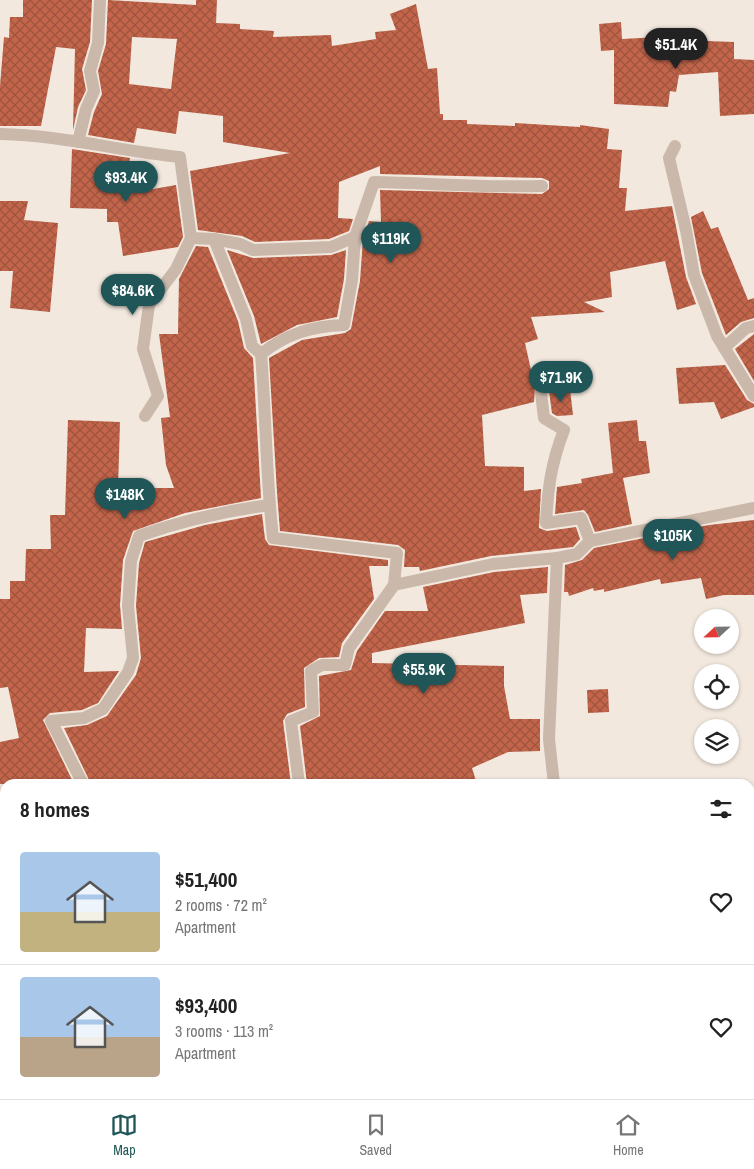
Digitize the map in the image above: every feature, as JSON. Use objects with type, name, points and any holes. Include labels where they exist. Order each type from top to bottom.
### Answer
[{"type":"street","points":[[78,142],[86,109],[94,91],[90,71],[98,43],[100,0]]},
{"type":"street","points":[[0,134],[22,134],[134,152],[180,157],[191,238],[176,269],[149,305],[143,349],[158,396],[145,416]]},
{"type":"street","points":[[675,146],[669,158],[686,230],[694,275],[724,348],[754,396]]},
{"type":"street","points":[[261,354],[279,340],[319,326],[344,325],[352,280],[355,237],[374,182],[457,183],[505,187],[542,186]]},
{"type":"street","points":[[191,238],[214,239],[240,244],[253,250],[331,246],[355,237]]},
{"type":"street","points":[[214,239],[246,319],[252,346],[261,354],[273,538],[397,553],[394,585],[349,648],[345,664],[322,665],[310,671],[313,712],[291,721],[298,779]]},
{"type":"street","points":[[724,348],[746,328],[754,326]]},
{"type":"street","points":[[541,393],[544,418],[564,430],[548,484],[546,523],[581,518],[590,541]]},
{"type":"street","points":[[80,779],[51,721],[84,718],[103,709],[128,672],[133,658],[128,606],[131,561],[139,536],[172,524],[234,510],[270,505]]},
{"type":"street","points":[[394,585],[493,564],[557,558],[577,554],[590,541],[754,508]]},
{"type":"street","points":[[553,779],[548,739],[557,558]]},
{"type":"building","points":[[23,0],[92,0],[90,42],[82,69],[86,90],[78,107],[73,130],[75,49],[56,47],[41,126],[0,126],[0,86],[4,37],[9,38],[10,17],[23,17]]},
{"type":"building","points":[[108,0],[196,5],[196,0],[217,0],[216,23],[240,24],[240,29],[274,31],[273,37],[331,35],[332,46],[376,39],[375,32],[396,30],[390,14],[416,4],[428,69],[437,68],[440,114],[443,114],[443,120],[467,120],[467,124],[515,126],[515,123],[580,127],[580,125],[609,129],[607,149],[622,150],[619,188],[627,188],[625,211],[672,206],[686,277],[696,304],[677,310],[665,261],[610,272],[612,297],[584,302],[605,312],[531,317],[538,339],[525,343],[535,388],[534,402],[482,415],[485,466],[524,467],[524,491],[541,489],[539,528],[547,531],[576,527],[580,539],[573,547],[491,556],[420,571],[419,567],[404,567],[405,550],[398,545],[280,531],[277,492],[269,358],[302,340],[345,333],[351,329],[360,281],[363,239],[369,221],[381,222],[380,190],[542,194],[549,189],[549,181],[542,178],[380,174],[380,166],[339,182],[338,218],[353,219],[349,231],[329,239],[255,242],[242,236],[198,230],[190,171],[290,153],[223,142],[223,116],[179,111],[176,134],[137,128],[134,143],[88,135],[94,112],[102,94],[98,71],[106,44]],"holes":[[[132,37],[177,39],[171,89],[129,84]]]},
{"type":"building","points":[[621,22],[622,39],[678,36],[679,40],[734,42],[734,59],[754,60],[754,114],[720,116],[718,72],[679,75],[676,92],[670,91],[668,107],[614,104],[614,50],[601,51],[599,24]]},
{"type":"building","points":[[72,149],[130,158],[124,187],[135,186],[136,192],[176,185],[183,237],[178,247],[123,256],[118,222],[107,222],[107,209],[70,208]]},
{"type":"building","points":[[0,201],[28,201],[24,220],[58,223],[50,312],[10,308],[13,271],[0,271]]},
{"type":"building","points":[[703,211],[711,229],[718,227],[748,300],[754,298],[754,318],[741,322],[726,335],[702,273],[691,217]]},
{"type":"building","points":[[196,246],[208,247],[238,321],[244,348],[253,358],[261,498],[185,513],[133,531],[123,560],[120,605],[122,629],[86,628],[84,672],[119,671],[98,703],[82,710],[50,713],[43,720],[72,779],[0,779],[0,742],[19,738],[8,687],[0,688],[0,599],[10,599],[10,581],[25,581],[26,549],[51,549],[50,515],[65,515],[68,420],[120,422],[118,488],[174,488],[166,465],[161,418],[170,417],[159,334],[178,334],[179,279]]},
{"type":"building","points":[[227,250],[253,258],[331,255],[346,250],[344,279],[337,317],[297,325],[261,344],[254,316]]},
{"type":"building","points":[[754,334],[754,381],[735,349]]},
{"type":"building","points":[[725,365],[747,400],[754,404],[754,407],[721,419],[714,402],[679,404],[676,368]]},
{"type":"building","points":[[570,389],[573,415],[557,416],[552,413],[549,391]]},
{"type":"building","points":[[637,420],[639,441],[646,441],[650,473],[623,478],[632,524],[595,532],[584,510],[555,514],[557,487],[582,483],[581,479],[613,473],[608,423]]},
{"type":"building","points":[[262,514],[265,539],[269,545],[388,560],[388,566],[369,566],[374,599],[342,643],[339,657],[319,658],[304,668],[305,707],[287,714],[283,721],[290,779],[89,779],[64,728],[87,725],[107,716],[136,675],[141,658],[136,606],[139,563],[145,542],[205,525]]},
{"type":"building","points":[[754,520],[754,595],[724,595],[706,599],[701,578],[661,584],[660,579],[604,592],[604,589],[594,591],[593,588],[569,596],[568,592],[564,592],[565,565],[582,560],[594,548],[709,525]]},
{"type":"building","points":[[548,567],[547,593],[520,595],[525,623],[372,653],[372,663],[504,666],[504,686],[510,719],[540,719],[540,751],[508,752],[472,768],[475,779],[306,779],[300,726],[320,716],[319,676],[351,670],[357,651],[385,611],[428,611],[423,587],[494,572]]},
{"type":"building","points":[[608,689],[609,712],[588,713],[587,690]]}]
